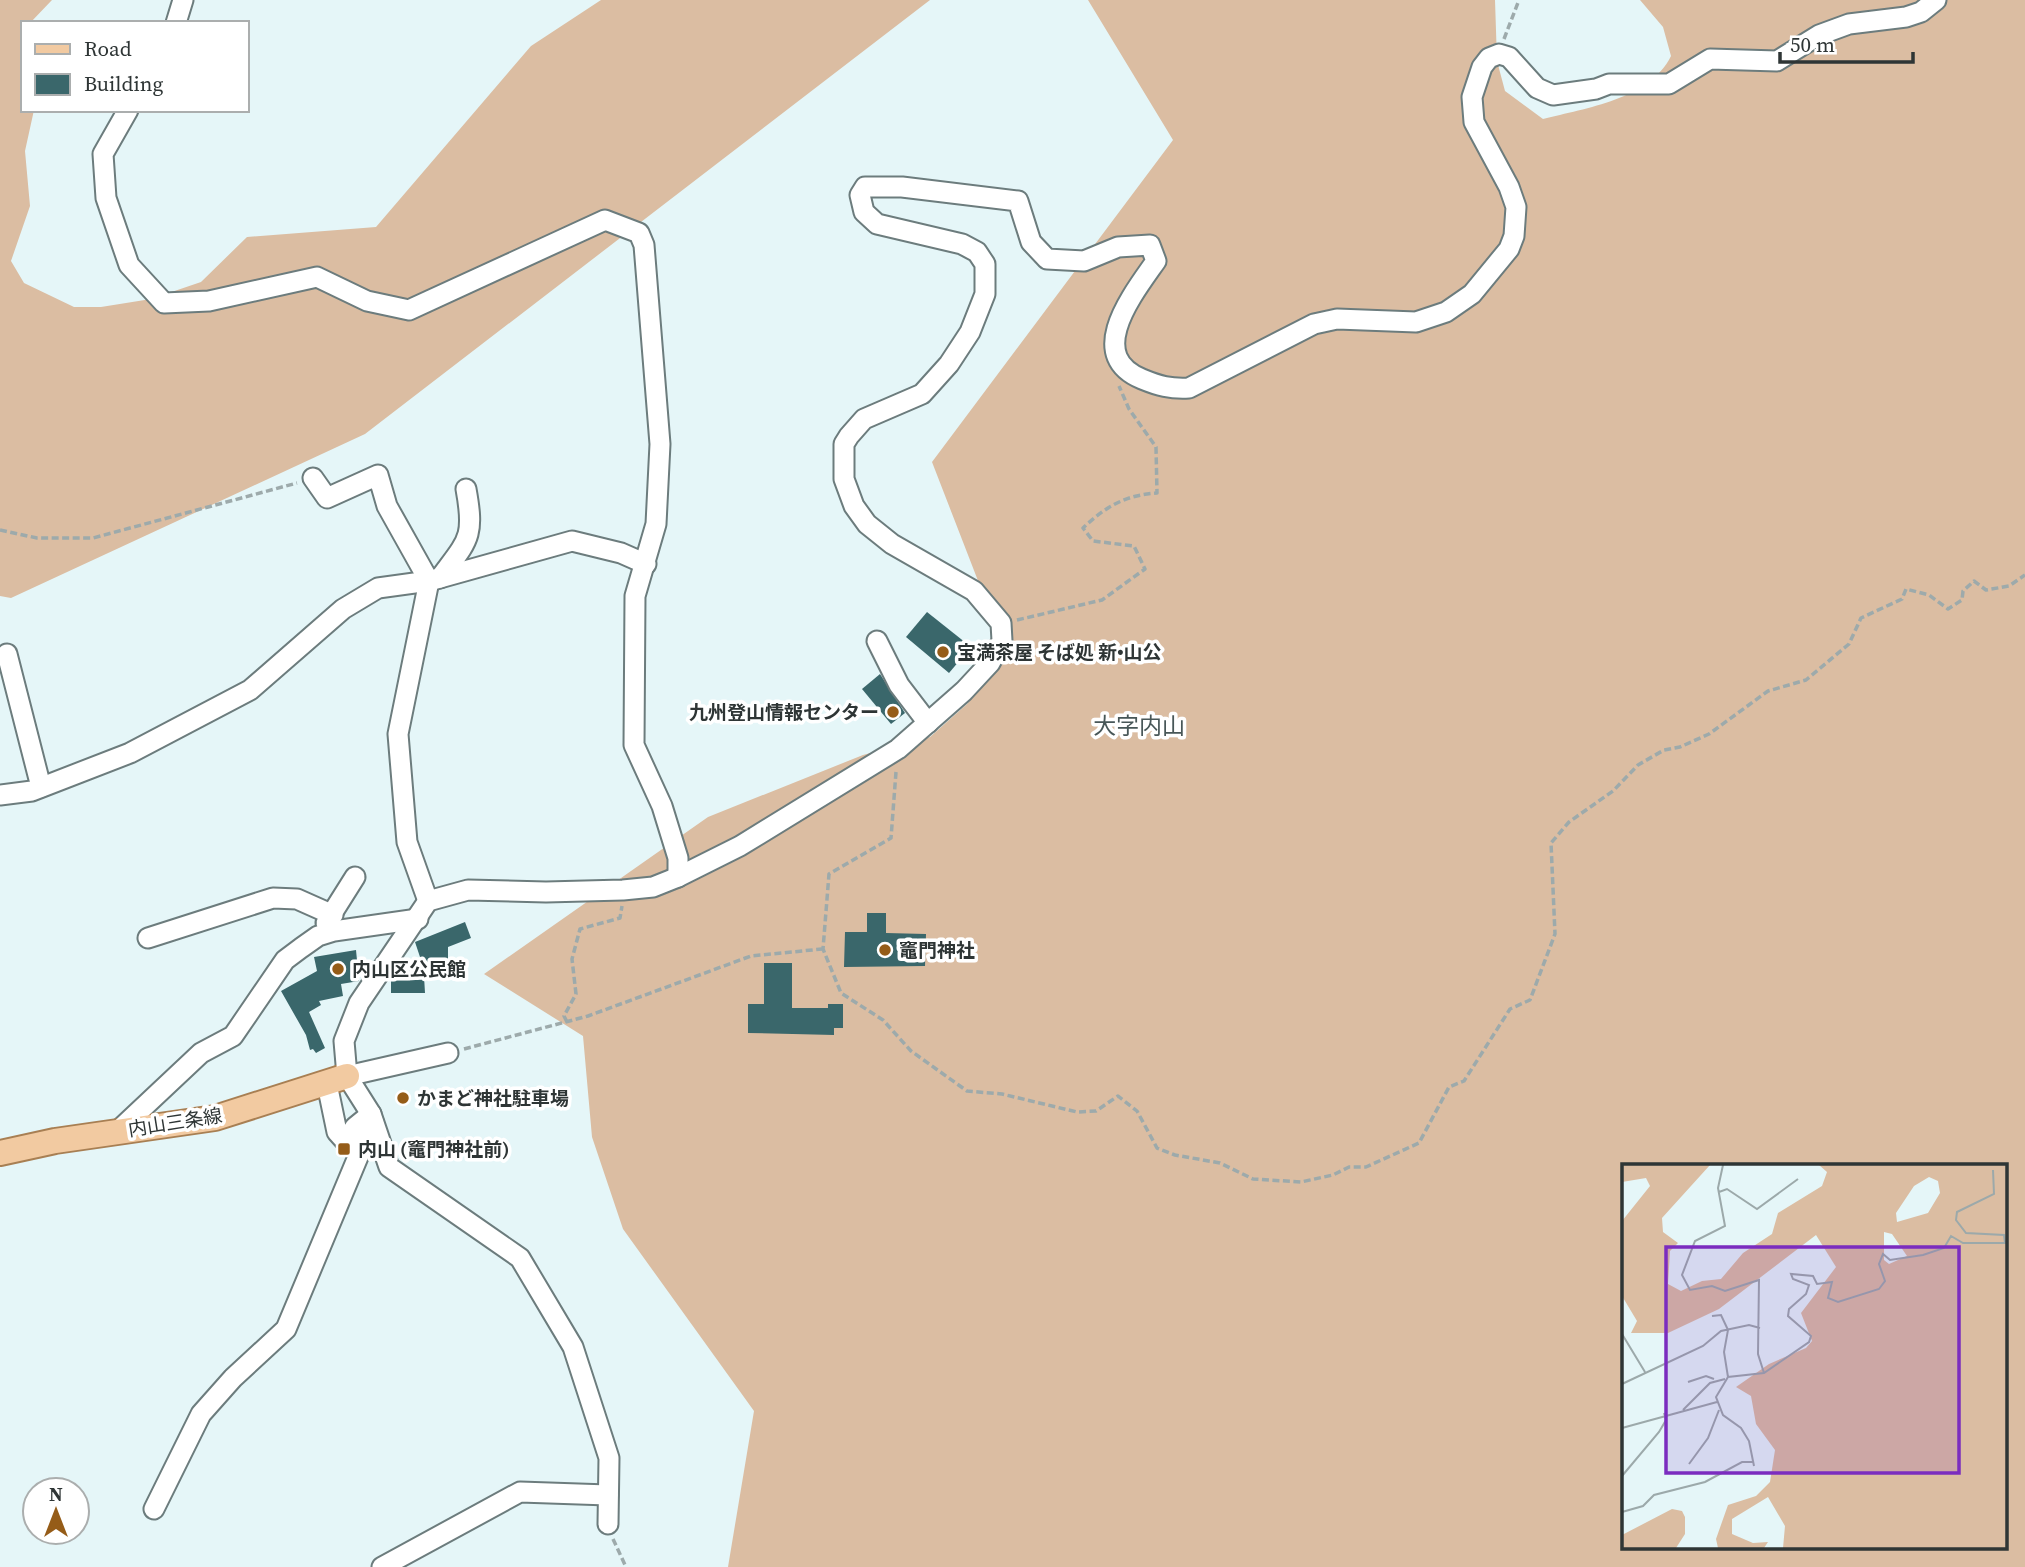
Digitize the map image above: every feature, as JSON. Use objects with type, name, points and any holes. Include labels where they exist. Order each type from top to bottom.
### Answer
[{"type":"main road","name":"内山三条線","points":[[0,1153],[118,1131],[215,1118],[337,1080]]},
{"type":"street","points":[[177,21],[183,0]]},
{"type":"street","points":[[372,1117],[355,1127],[346,1142],[337,1132],[337,1080],[344,1041],[359,1003],[428,901],[468,890],[623,890],[653,887],[678,877],[740,846],[898,749],[990,663],[1002,641],[1001,623],[974,591],[892,544],[867,524],[854,506],[844,479],[844,444],[849,436],[864,419],[922,394],[949,364],[970,332],[985,294],[985,264],[977,252],[962,244],[877,224],[864,212],[860,195],[865,187],[881,186],[1018,201],[1031,242],[1047,260],[1084,261],[1118,247],[1150,245],[1156,261],[1117,323],[1114,336],[1117,357],[1125,372],[1167,389],[1189,388],[1314,324],[1337,319],[1416,323],[1446,312],[1472,294],[1509,249],[1514,236],[1516,207],[1509,187],[1474,122],[1472,97],[1482,67],[1489,58],[1499,54],[1509,57],[1537,88],[1553,94],[1595,89],[1609,84],[1669,84],[1710,59],[1777,61],[1819,35],[1849,23],[1906,17],[1921,12],[1936,0]]},
{"type":"street","points":[[127,112],[103,154],[106,198],[130,265],[164,303],[209,301],[317,277],[367,301],[409,310],[605,220],[639,233],[644,245],[660,444],[656,524],[635,596],[634,745],[662,806],[678,858],[678,877]]},
{"type":"street","points":[[313,478],[327,498],[378,475],[387,506],[435,579]]},
{"type":"street","points":[[428,901],[407,842],[398,734],[435,579],[464,546],[472,523],[466,489]]},
{"type":"street","points":[[0,795],[41,787],[130,752],[250,690],[343,609],[378,588],[435,579],[572,541],[621,553],[646,564]]},
{"type":"street","points":[[877,641],[899,685],[928,723]]},
{"type":"street","points":[[6,654],[41,787]]},
{"type":"street","points":[[118,1131],[201,1053],[233,1036],[285,960],[318,936],[355,877]]},
{"type":"street","points":[[148,938],[273,898],[297,899],[333,915]]},
{"type":"street","points":[[318,936],[334,931],[418,919]]},
{"type":"street","points":[[337,1080],[448,1053]]},
{"type":"street","points":[[337,1080],[372,1117],[389,1167],[520,1258],[573,1347],[609,1458],[608,1524]]},
{"type":"street","points":[[154,1509],[201,1414],[233,1378],[286,1329],[372,1117]]},
{"type":"street","points":[[382,1567],[520,1492],[608,1495]]},
{"type":"path","points":[[1499,54],[1519,0]]},
{"type":"path","points":[[1001,623],[1102,600],[1145,569],[1135,546],[1093,541],[1083,528],[1104,508],[1134,495],[1157,493],[1156,447],[1118,388],[1125,372]]},
{"type":"path","points":[[0,530],[37,538],[93,538],[313,478]]},
{"type":"path","points":[[898,749],[891,838],[829,874],[823,948],[841,993],[883,1020],[911,1051],[967,1091],[1002,1094],[1077,1112],[1096,1111],[1118,1096],[1137,1111],[1157,1148],[1175,1155],[1220,1163],[1253,1179],[1301,1182],[1333,1175],[1349,1167],[1366,1167],[1419,1143],[1449,1087],[1464,1081],[1510,1009],[1530,1000],[1555,934],[1551,843],[1569,822],[1613,791],[1638,765],[1664,750],[1680,747],[1709,734],[1768,691],[1806,680],[1849,644],[1861,618],[1902,599],[1906,589],[1929,595],[1948,609],[1962,600],[1963,591],[1974,581],[1986,590],[2009,586],[2025,575]]},
{"type":"path","points":[[567,1022],[564,1016],[576,994],[572,960],[580,929],[620,918],[623,890]]},
{"type":"path","points":[[448,1053],[567,1022],[751,956],[823,948]]},
{"type":"path","points":[[608,1524],[621,1562],[626,1567]]},
{"type":"shaded area","points":[[0,0],[52,0],[32,21],[21,21],[21,112],[34,112],[25,151],[30,206],[11,261],[24,283],[74,307],[101,307],[151,299],[201,282],[247,237],[376,227],[531,46],[601,0],[930,0],[365,434],[11,598],[0,596]]},
{"type":"shaded area","points":[[1088,0],[1495,0],[1497,61],[1505,91],[1543,119],[1615,100],[1633,92],[1661,71],[1671,56],[1663,27],[1640,0],[2025,0],[2025,1567],[728,1567],[754,1411],[623,1229],[592,1137],[583,1036],[484,974],[708,817],[863,755],[930,737],[967,704],[1006,653],[932,462],[1173,140]]},
{"type":"building","points":[[927,612],[971,647],[949,673],[906,637]]},
{"type":"building","points":[[880,674],[905,713],[891,724],[862,689]]},
{"type":"building","name":"竈門神社","points":[[867,913],[886,913],[886,933],[926,934],[925,966],[844,967],[845,932],[867,932]]},
{"type":"building","points":[[465,922],[471,938],[448,947],[448,976],[424,976],[425,993],[391,993],[391,978],[405,978],[405,960],[421,960],[415,942]]},
{"type":"building","points":[[356,950],[359,981],[341,984],[343,996],[319,1001],[321,1005],[309,1012],[325,1048],[316,1053],[313,1049],[310,1050],[306,1035],[281,991],[317,971],[314,957]]},
{"type":"building","points":[[764,963],[792,963],[792,1008],[828,1008],[828,1004],[843,1004],[843,1028],[834,1028],[834,1035],[748,1033],[748,1004],[764,1004]]},
{"type":"place","name":"宝満茶屋 そば処 新•山公","points":[[943,652]]},
{"type":"place","name":"九州登山情報センター","points":[[893,712]]},
{"type":"place","name":"竈門神社","points":[[885,950]]},
{"type":"place","name":"内山区公民館","points":[[338,969]]},
{"type":"place","name":"かまど神社駐車場","points":[[403,1098]]},
{"type":"place","name":"内山 (竈門神社前)","points":[[344,1149]]},
{"type":"district","name":"大字内山","points":[[1139,726]]}]
